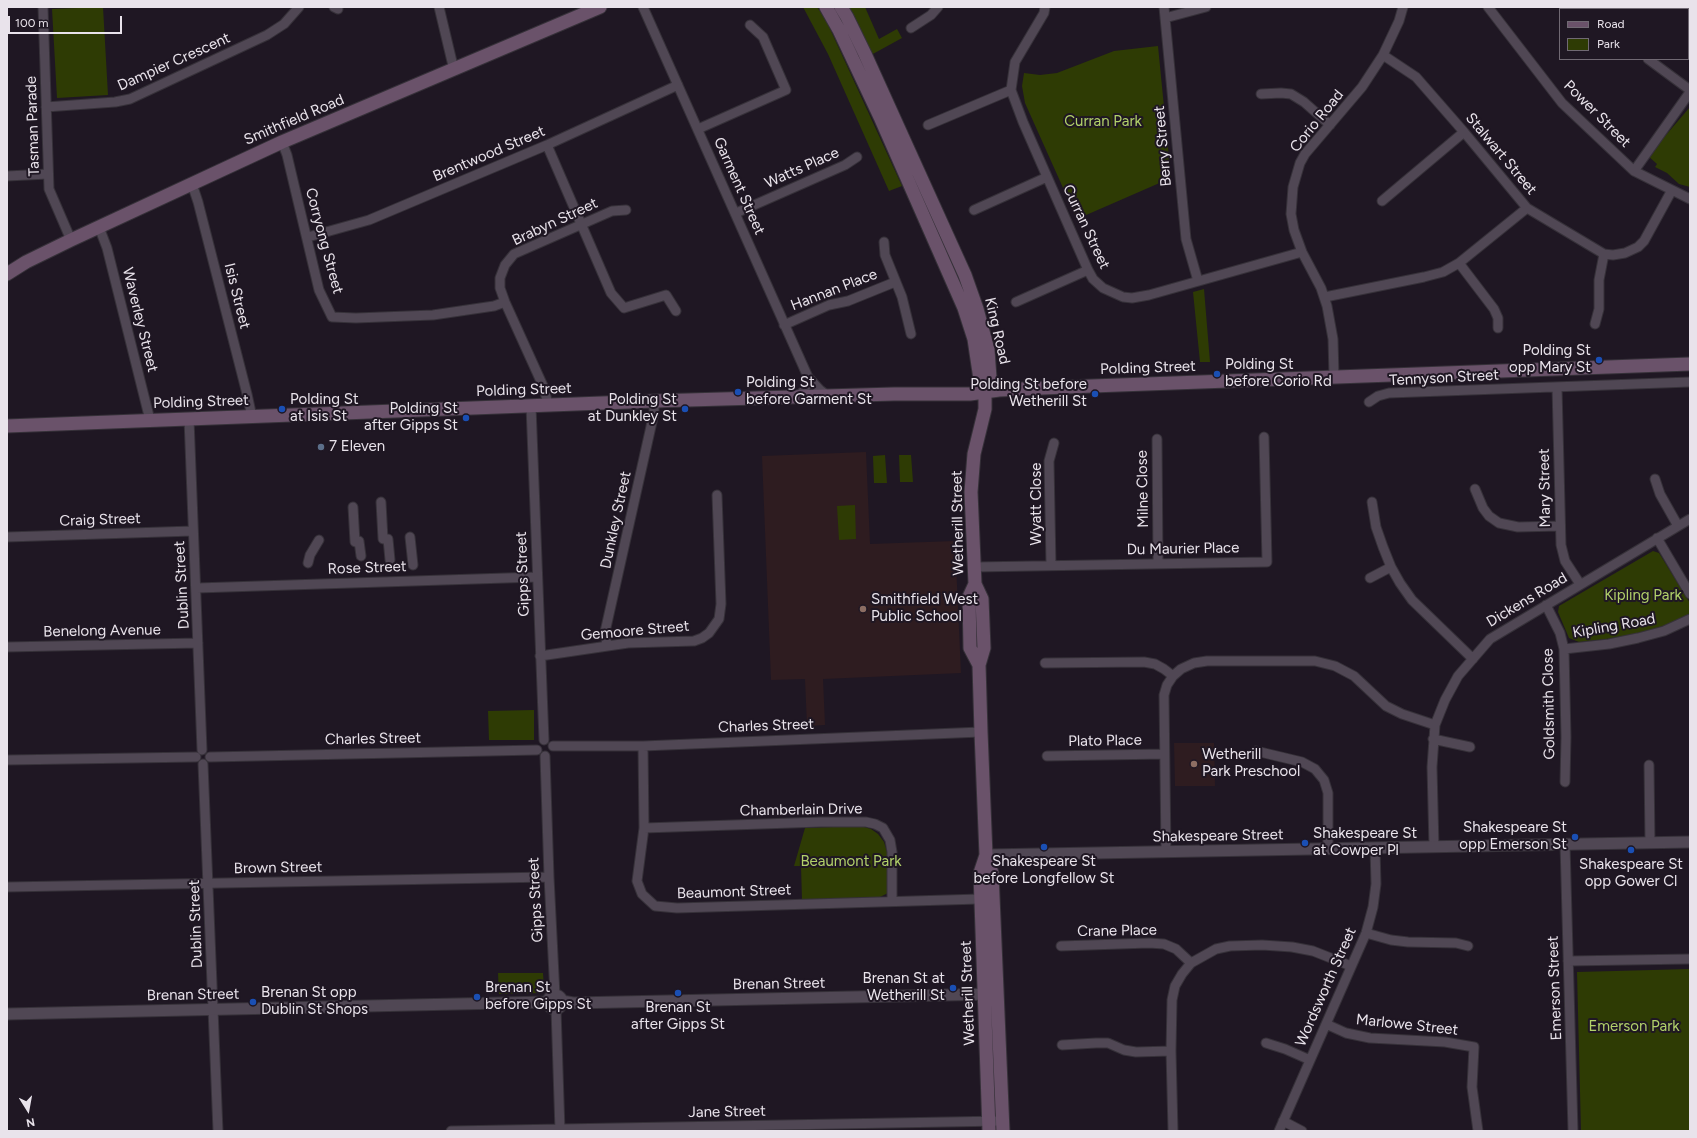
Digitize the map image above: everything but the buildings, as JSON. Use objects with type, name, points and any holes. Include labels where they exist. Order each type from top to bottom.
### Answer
[{"type":"main road","name":"Smithfield Road","points":[[7,274],[26,262],[71,240],[282,142],[600,7]]},
{"type":"main road","name":"King Road","points":[[826,7],[840,30],[880,117],[964,308],[974,339],[980,379],[985,392]]},
{"type":"main road","name":"King Road","points":[[841,7],[865,54],[965,276],[977,310],[988,350],[990,378],[985,392]]},
{"type":"main road","name":"Polding Street","points":[[7,426],[548,405],[894,394],[938,395],[1065,387],[1690,364]]},
{"type":"main road","name":"Wetherill Street","points":[[985,392],[985,409],[974,454],[971,474],[975,584],[969,597],[970,648],[978,665],[986,855],[992,873],[998,994],[1002,1126]]},
{"type":"main road","name":"Wetherill Street","points":[[986,855],[980,873],[980,899],[989,1126]]},
{"type":"street","name":"Tasman Parade","points":[[43,7],[49,189],[71,240]]},
{"type":"street","name":"Dampier Crescent","points":[[46,106],[115,102],[130,99],[267,35],[284,24],[299,7]]},
{"type":"street","points":[[439,7],[454,70]]},
{"type":"street","name":"Garment Street","points":[[643,7],[808,376],[820,390],[828,396]]},
{"type":"street","points":[[911,28],[931,15],[938,7]]},
{"type":"street","points":[[928,125],[1011,90],[1015,62],[1044,13],[1045,7]]},
{"type":"street","name":"Berry Street","points":[[1164,7],[1186,239],[1198,281]]},
{"type":"street","points":[[1166,18],[1206,7]]},
{"type":"street","name":"Corio Road","points":[[1334,376],[1331,325],[1325,297],[1302,252],[1294,230],[1291,214],[1293,187],[1305,154],[1362,87],[1383,55],[1404,7]]},
{"type":"street","name":"Power Street","points":[[1488,7],[1562,103],[1634,171],[1690,200]]},
{"type":"street","points":[[698,129],[786,90],[763,37],[750,25]]},
{"type":"street","name":"Stalwart Street","points":[[1383,55],[1416,76],[1527,208],[1604,254]]},
{"type":"street","points":[[1634,171],[1690,91],[1649,60]]},
{"type":"street","name":"Brentwood Street","points":[[308,237],[370,220],[547,145],[678,86]]},
{"type":"street","name":"Curran Street","points":[[1011,90],[1088,270],[1093,279],[1103,288],[1123,298],[1149,295],[1302,252]]},
{"type":"street","points":[[1262,94],[1280,92],[1291,94],[1304,102],[1330,124]]},
{"type":"street","points":[[1382,201],[1464,132]]},
{"type":"street","name":"Corryong Street","points":[[282,142],[287,154],[320,290],[332,317],[356,318],[433,315],[494,306],[505,302]]},
{"type":"street","points":[[547,145],[611,293],[624,308],[666,295],[676,311]]},
{"type":"street","name":"Watts Place","points":[[736,213],[846,165],[857,157]]},
{"type":"street","points":[[7,176],[48,174]]},
{"type":"street","points":[[974,210],[1047,177]]},
{"type":"street","name":"Isis Street","points":[[192,184],[198,202],[252,417]]},
{"type":"street","points":[[1595,324],[1599,309],[1599,280],[1604,254],[1625,254],[1638,247],[1644,241],[1672,190]]},
{"type":"street","points":[[1325,297],[1443,272],[1460,263],[1527,208]]},
{"type":"street","name":"Brabyn Street","points":[[548,405],[544,388],[500,288],[500,278],[505,265],[514,254],[612,211],[626,210]]},
{"type":"street","name":"Waverley Street","points":[[99,227],[107,248],[150,420]]},
{"type":"street","name":"Hannan Place","points":[[884,242],[885,255],[894,282],[902,297],[911,334]]},
{"type":"street","points":[[1460,263],[1494,309],[1498,318],[1498,328]]},
{"type":"street","points":[[1016,302],[1088,270]]},
{"type":"street","name":"Hannan Place","points":[[784,325],[829,305],[848,301],[894,282]]},
{"type":"street","points":[[797,397],[805,390],[808,376]]},
{"type":"street","name":"Tennyson Street","points":[[1369,402],[1378,396],[1389,393],[1690,382]]},
{"type":"street","name":"Mary Street","points":[[1557,387],[1560,545],[1566,561],[1580,584]]},
{"type":"street","name":"Dunkley Street","points":[[607,645],[605,632],[654,413],[654,402]]},
{"type":"street","name":"Gipps Street","points":[[531,406],[544,740]]},
{"type":"street","name":"Dublin Street","points":[[189,419],[193,531],[197,588],[202,750]]},
{"type":"street","name":"Du Maurier Place","points":[[975,567],[1267,562],[1264,437]]},
{"type":"street","name":"Milne Close","points":[[1157,439],[1158,563]]},
{"type":"street","name":"Wyatt Close","points":[[1051,565],[1049,461],[1054,443]]},
{"type":"street","points":[[1655,478],[1660,494],[1678,526]]},
{"type":"street","points":[[1475,489],[1483,508],[1499,523],[1518,528],[1559,526]]},
{"type":"street","name":"Gemoore Street","points":[[540,656],[607,645],[694,640],[702,638],[715,626],[721,604],[717,495]]},
{"type":"street","points":[[381,502],[385,539],[390,560]]},
{"type":"street","points":[[1372,502],[1376,527],[1391,567],[1412,600],[1472,659]]},
{"type":"street","points":[[353,507],[357,542],[361,556]]},
{"type":"street","name":"Dickens Road","points":[[1434,847],[1433,739],[1435,725],[1445,700],[1458,676],[1490,639],[1690,519]]},
{"type":"street","name":"Craig Street","points":[[7,537],[193,531]]},
{"type":"street","points":[[410,537],[413,565]]},
{"type":"street","points":[[1657,538],[1690,594]]},
{"type":"street","points":[[308,563],[310,554],[319,540]]},
{"type":"street","points":[[1370,578],[1391,567]]},
{"type":"street","name":"Rose Street","points":[[197,588],[537,577]]},
{"type":"street","name":"Goldsmith Close","points":[[1546,605],[1560,633],[1564,649],[1566,737],[1565,782]]},
{"type":"street","name":"Kipling Road","points":[[1564,649],[1601,645],[1638,638],[1664,631],[1690,619]]},
{"type":"street","name":"Benelong Avenue","points":[[7,648],[198,643]]},
{"type":"street","points":[[1166,852],[1164,695],[1167,685],[1173,676],[1182,669],[1194,663],[1207,661],[1315,661],[1335,666],[1354,676],[1386,706],[1402,714],[1435,725]]},
{"type":"street","points":[[1045,663],[1144,662],[1155,664],[1173,676]]},
{"type":"street","name":"Charles Street","points":[[553,746],[643,746],[981,732]]},
{"type":"street","points":[[1433,739],[1470,748]]},
{"type":"street","points":[[544,740],[548,741],[553,746],[551,753],[545,756],[540,754],[537,750],[538,745],[544,740]]},
{"type":"street","name":"Beaumont Street","points":[[643,746],[644,828],[637,881],[642,894],[655,906],[678,908],[980,899]]},
{"type":"street","points":[[202,750],[208,752],[210,757],[209,762],[203,764],[199,763],[196,757],[197,752],[202,750]]},
{"type":"street","name":"Charles Street","points":[[210,757],[537,750]]},
{"type":"street","points":[[1256,751],[1302,762],[1315,769],[1324,780],[1328,794],[1328,849]]},
{"type":"street","name":"Plato Place","points":[[1047,756],[1164,754]]},
{"type":"street","name":"Gipps Street","points":[[545,756],[560,1130]]},
{"type":"street","points":[[7,760],[196,757]]},
{"type":"street","name":"Dublin Street","points":[[203,764],[218,1131]]},
{"type":"street","points":[[1649,765],[1650,842]]},
{"type":"street","name":"Chamberlain Drive","points":[[644,828],[821,822],[866,822],[875,824],[884,828],[890,840],[892,852],[892,901]]},
{"type":"street","name":"Shakespeare Street","points":[[986,855],[1690,842]]},
{"type":"street","name":"Emerson Street","points":[[1566,844],[1573,1131]]},
{"type":"street","name":"Wordsworth Street","points":[[1279,1131],[1366,933],[1376,884],[1375,848]]},
{"type":"street","name":"Brown Street","points":[[7,887],[549,877]]},
{"type":"street","points":[[1366,933],[1391,940],[1408,942],[1456,943],[1468,946]]},
{"type":"street","name":"Crane Place","points":[[1061,946],[1149,943],[1164,944],[1176,949],[1191,964]]},
{"type":"street","points":[[1173,1131],[1171,1051],[1172,1000],[1175,986],[1182,974],[1191,964],[1216,949],[1230,946],[1262,945],[1292,946],[1313,951],[1351,966]]},
{"type":"street","points":[[1568,961],[1690,959]]},
{"type":"street","name":"Brenan Street","points":[[7,1014],[998,994]]},
{"type":"street","name":"Marlowe Street","points":[[1326,1024],[1346,1033],[1370,1038],[1445,1042],[1474,1047],[1472,1087],[1478,1131]]},
{"type":"street","points":[[1062,1045],[1096,1042],[1108,1043],[1124,1050],[1136,1052],[1171,1051]]},
{"type":"street","points":[[1266,1043],[1285,1049],[1310,1060]]},
{"type":"street","points":[[1283,1121],[1302,1131]]},
{"type":"street","name":"Jane Street","points":[[451,1131],[1002,1126]]},
{"type":"shaded area","name":"Smithfield West Public School","points":[[866,452],[870,544],[955,541],[961,673],[823,679],[825,725],[807,726],[805,679],[771,680],[762,456]]},
{"type":"shaded area","name":"Wetherill Park Preschool","points":[[1174,743],[1214,743],[1215,786],[1175,786]]},
{"type":"green space","points":[[103,7],[108,95],[57,98],[52,9]]},
{"type":"green space","points":[[803,7],[817,7],[826,20],[902,186],[889,191],[828,54]]},
{"type":"green space","points":[[844,7],[865,7],[879,39],[897,29],[902,38],[871,55]]},
{"type":"green space","name":"Curran Park","points":[[1158,46],[1171,178],[1077,219],[1025,103],[1022,86],[1024,73],[1040,75],[1057,73],[1114,51]]},
{"type":"green space","points":[[1690,107],[1690,187],[1679,184],[1667,173],[1655,167],[1657,164],[1648,156]]},
{"type":"green space","points":[[1204,289],[1210,362],[1200,362],[1193,292]]},
{"type":"green space","points":[[885,455],[887,483],[874,483],[873,456]]},
{"type":"green space","points":[[899,455],[911,455],[913,482],[900,482]]},
{"type":"green space","points":[[855,505],[856,539],[839,540],[837,506]]},
{"type":"green space","name":"Kipling Park","points":[[1653,551],[1659,553],[1690,603],[1690,614],[1667,625],[1640,633],[1579,642],[1569,638],[1558,612],[1559,606]]},
{"type":"green space","points":[[534,710],[534,740],[489,740],[488,711]]},
{"type":"green space","name":"Beaumont Park","points":[[861,826],[871,829],[878,834],[884,842],[887,852],[888,893],[880,897],[802,900],[801,866],[794,866],[805,828]]},
{"type":"green space","name":"Emerson Park","points":[[1690,969],[1690,1131],[1581,1131],[1577,972]]},
{"type":"green space","points":[[498,973],[543,973],[544,989],[541,993],[499,994]]},
{"type":"place","name":"Polding St opp Mary St","points":[[1599,360]]},
{"type":"place","name":"Polding St before Corio Rd","points":[[1217,374]]},
{"type":"place","name":"Polding St before Garment St","points":[[738,392]]},
{"type":"place","name":"Polding St before Wetherill St","points":[[1095,394]]},
{"type":"place","name":"Polding St at Isis St","points":[[282,409]]},
{"type":"place","name":"Polding St at Dunkley St","points":[[685,409]]},
{"type":"place","name":"Polding St after Gipps St","points":[[466,418]]},
{"type":"place","name":"7 Eleven","points":[[321,447]]},
{"type":"place","name":"Smithfield West Public School","points":[[863,609]]},
{"type":"place","name":"Wetherill Park Preschool","points":[[1194,764]]},
{"type":"place","name":"Shakespeare St opp Emerson St","points":[[1575,837]]},
{"type":"place","name":"Shakespeare St at Cowper Pl","points":[[1305,843]]},
{"type":"place","name":"Shakespeare St before Longfellow St","points":[[1044,847]]},
{"type":"place","name":"Shakespeare St opp Gower Cl","points":[[1631,850]]},
{"type":"place","name":"Brenan St at Wetherill St","points":[[953,988]]},
{"type":"place","name":"Brenan St after Gipps St","points":[[678,993]]},
{"type":"place","name":"Brenan St before Gipps St","points":[[477,997]]},
{"type":"place","name":"Brenan St opp Dublin St Shops","points":[[253,1002]]}]
